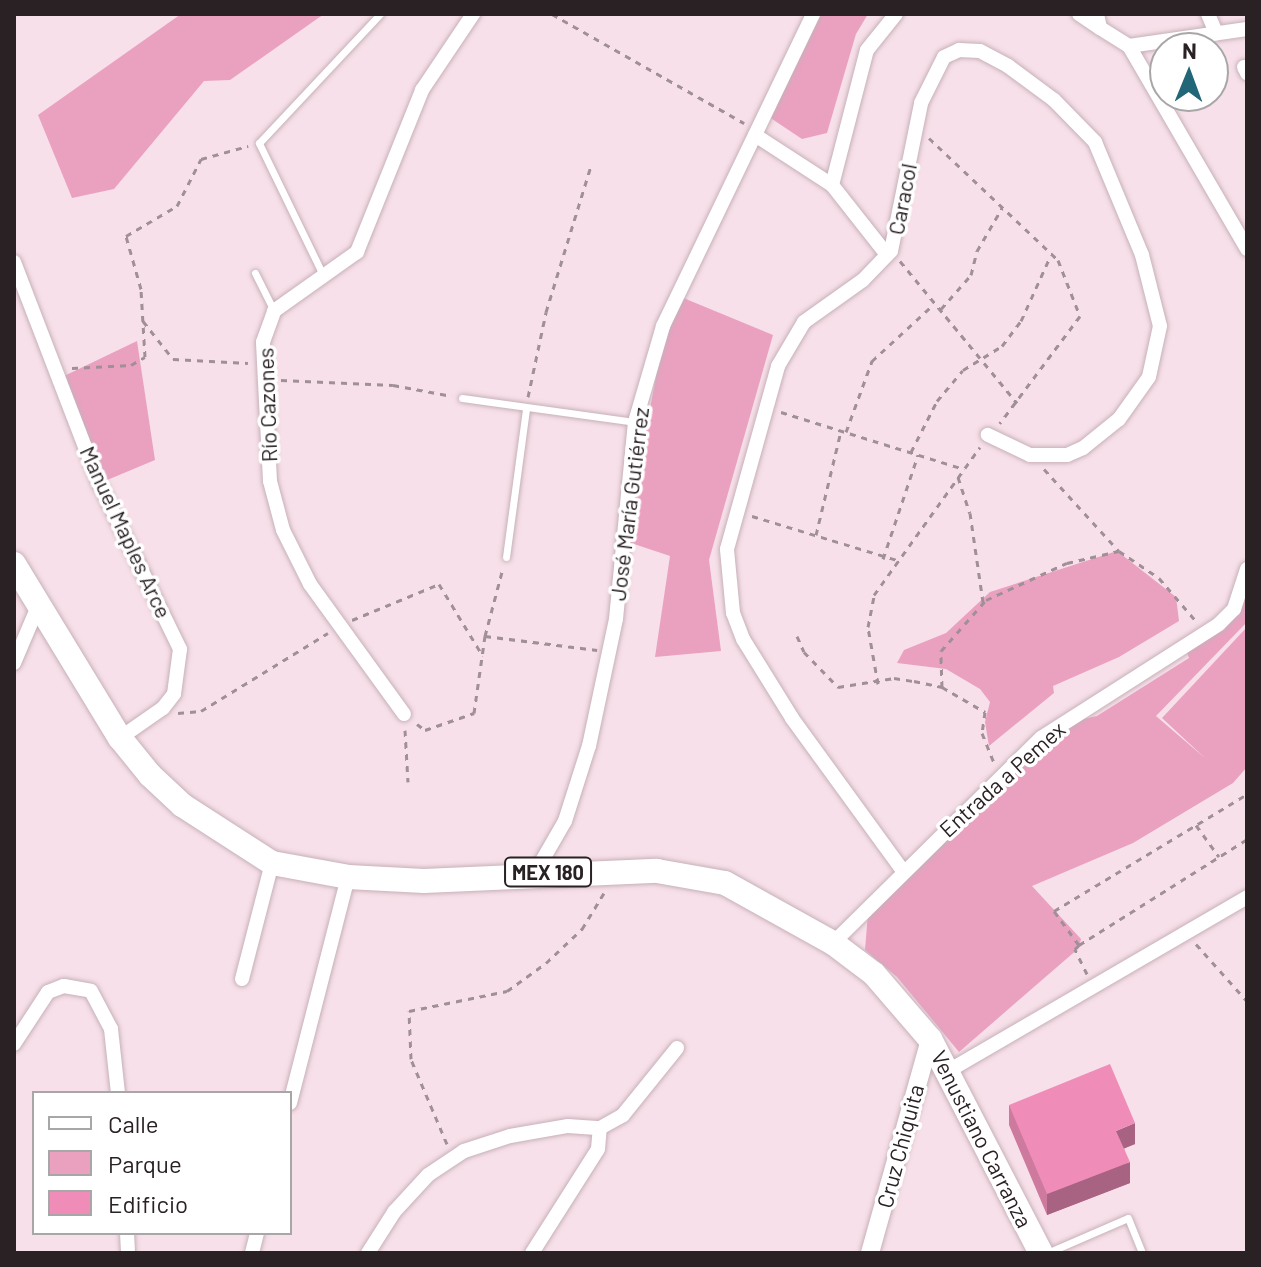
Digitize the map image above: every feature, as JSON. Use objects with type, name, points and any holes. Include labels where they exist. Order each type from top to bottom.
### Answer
[{"type":"main road","name":"Venustiano Carranza","points":[[14,564],[120,738],[182,805],[272,863],[348,877],[424,881],[623,868],[725,883],[833,943],[874,974],[930,1039],[950,1070],[1041,1253]]},
{"type":"street","points":[[274,311],[325,279],[357,252],[422,90],[473,14]]},
{"type":"street","name":"José María Gutiérrez","points":[[535,873],[565,821],[589,746],[609,652],[635,422],[680,285],[813,14]]},
{"type":"street","points":[[832,185],[867,50],[896,14]]},
{"type":"street","points":[[1079,14],[1098,21],[1129,46],[1247,249]]},
{"type":"street","points":[[1224,32],[1247,29]]},
{"type":"street","points":[[1129,46],[1149,43]]},
{"type":"street","name":"Caracol","points":[[903,871],[792,718],[743,639],[733,613],[727,549],[778,366],[804,322],[889,253],[915,123],[944,57],[959,50],[980,51],[1008,66],[1054,100],[1095,142],[1142,255],[1160,326],[1149,377],[1099,437],[1067,455],[1030,455],[988,435]]},
{"type":"street","points":[[756,133],[832,185],[889,253]]},
{"type":"street","name":"Manuel Maples Arce","points":[[14,262],[99,483],[180,649],[174,694],[163,708]]},
{"type":"street","name":"Río Cazones","points":[[274,311],[266,324],[264,372],[270,481],[283,530],[339,626],[366,655],[404,714]]},
{"type":"street","name":"Entrada a Pemex","points":[[833,943],[999,777],[1087,706],[1207,634],[1234,609],[1247,569]]},
{"type":"street","points":[[14,663],[39,604]]},
{"type":"street","points":[[120,738],[163,708]]},
{"type":"street","points":[[242,979],[272,863]]},
{"type":"street","points":[[292,1095],[348,877]]},
{"type":"street","points":[[950,1070],[1093,985],[1189,935],[1247,897]]},
{"type":"street","points":[[14,1044],[48,992],[64,986],[91,991],[111,1029],[118,1091]]},
{"type":"street","name":"Cruz Chiquita","points":[[870,1253],[930,1039]]},
{"type":"street","points":[[600,1128],[623,1115],[677,1048]]},
{"type":"street","points":[[368,1253],[394,1212],[428,1175],[453,1159],[510,1136],[588,1123],[600,1128]]},
{"type":"street","points":[[532,1253],[598,1149],[600,1128]]},
{"type":"lane","points":[[325,279],[259,143],[380,14]]},
{"type":"lane","points":[[255,273],[274,311]]},
{"type":"lane","points":[[462,398],[635,422]]},
{"type":"lane","points":[[506,557],[526,409]]},
{"type":"lane","points":[[1047,1253],[1128,1218],[1142,1253]]},
{"type":"path","points":[[552,14],[756,133]]},
{"type":"path","points":[[878,684],[868,627],[874,595],[988,435],[1017,403],[1080,316],[1051,254],[915,123]]},
{"type":"path","points":[[57,368],[131,365],[145,357],[141,289],[126,236],[177,206],[201,159],[259,143]]},
{"type":"path","points":[[526,409],[546,312],[591,166]]},
{"type":"path","points":[[940,310],[971,275],[977,251],[1002,208]]},
{"type":"path","points":[[889,253],[935,303],[1017,403]]},
{"type":"path","points":[[911,452],[937,401],[963,370],[983,361],[1021,321],[1051,254]]},
{"type":"path","points":[[816,535],[844,431],[872,361],[935,303]]},
{"type":"path","points":[[143,321],[173,359],[393,385],[462,398]]},
{"type":"path","points":[[767,407],[964,469]]},
{"type":"path","points":[[883,559],[918,455]]},
{"type":"path","points":[[1030,455],[1119,551],[1159,578],[1207,634]]},
{"type":"path","points":[[958,477],[970,513],[983,603]]},
{"type":"path","points":[[738,512],[883,559],[897,560]]},
{"type":"path","points":[[942,687],[941,651],[983,603],[1067,563],[1119,551]]},
{"type":"path","points":[[404,714],[425,730],[467,720],[474,713],[485,636],[506,557]]},
{"type":"path","points":[[163,708],[185,715],[201,711],[339,626],[439,584],[483,656]]},
{"type":"path","points":[[485,636],[609,652]]},
{"type":"path","points":[[797,636],[804,652],[838,687],[878,684],[894,678],[942,687],[985,712],[982,733],[999,777]]},
{"type":"path","points":[[404,714],[408,782]]},
{"type":"path","points":[[1079,945],[1054,911],[1247,794]]},
{"type":"path","points":[[1196,825],[1219,857]]},
{"type":"path","points":[[1093,985],[1075,949],[1079,945],[1247,839]]},
{"type":"path","points":[[453,1159],[411,1059],[409,1011],[507,991],[546,963],[582,929],[623,868]]},
{"type":"path","points":[[1189,935],[1247,1001]]},
{"type":"green space","points":[[181,14],[324,14],[230,80],[204,81],[114,189],[72,198],[38,115]]},
{"type":"green space","points":[[814,14],[868,14],[856,34],[827,133],[802,139],[763,113]]},
{"type":"green space","points":[[681,297],[773,335],[709,560],[721,651],[655,657],[670,556],[625,541],[665,329]]},
{"type":"green space","points":[[137,341],[155,460],[100,483],[62,377]]},
{"type":"green space","points":[[1117,551],[1176,597],[1179,621],[1119,657],[1053,686],[1054,693],[989,746],[985,722],[990,702],[980,689],[946,669],[897,663],[904,650],[946,633],[990,592]]},
{"type":"green space","points":[[1247,577],[1247,622],[1156,716],[1206,759],[1162,718],[1247,627],[1247,767],[1233,783],[1133,843],[1032,886],[1081,939],[1079,948],[959,1052],[897,977],[865,950],[868,913],[1065,723],[1097,716],[1189,658],[1185,647],[1233,608]]},
{"type":"building","points":[[1110,1064],[1135,1123],[1116,1131],[1130,1162],[1047,1194],[1009,1105]]}]
